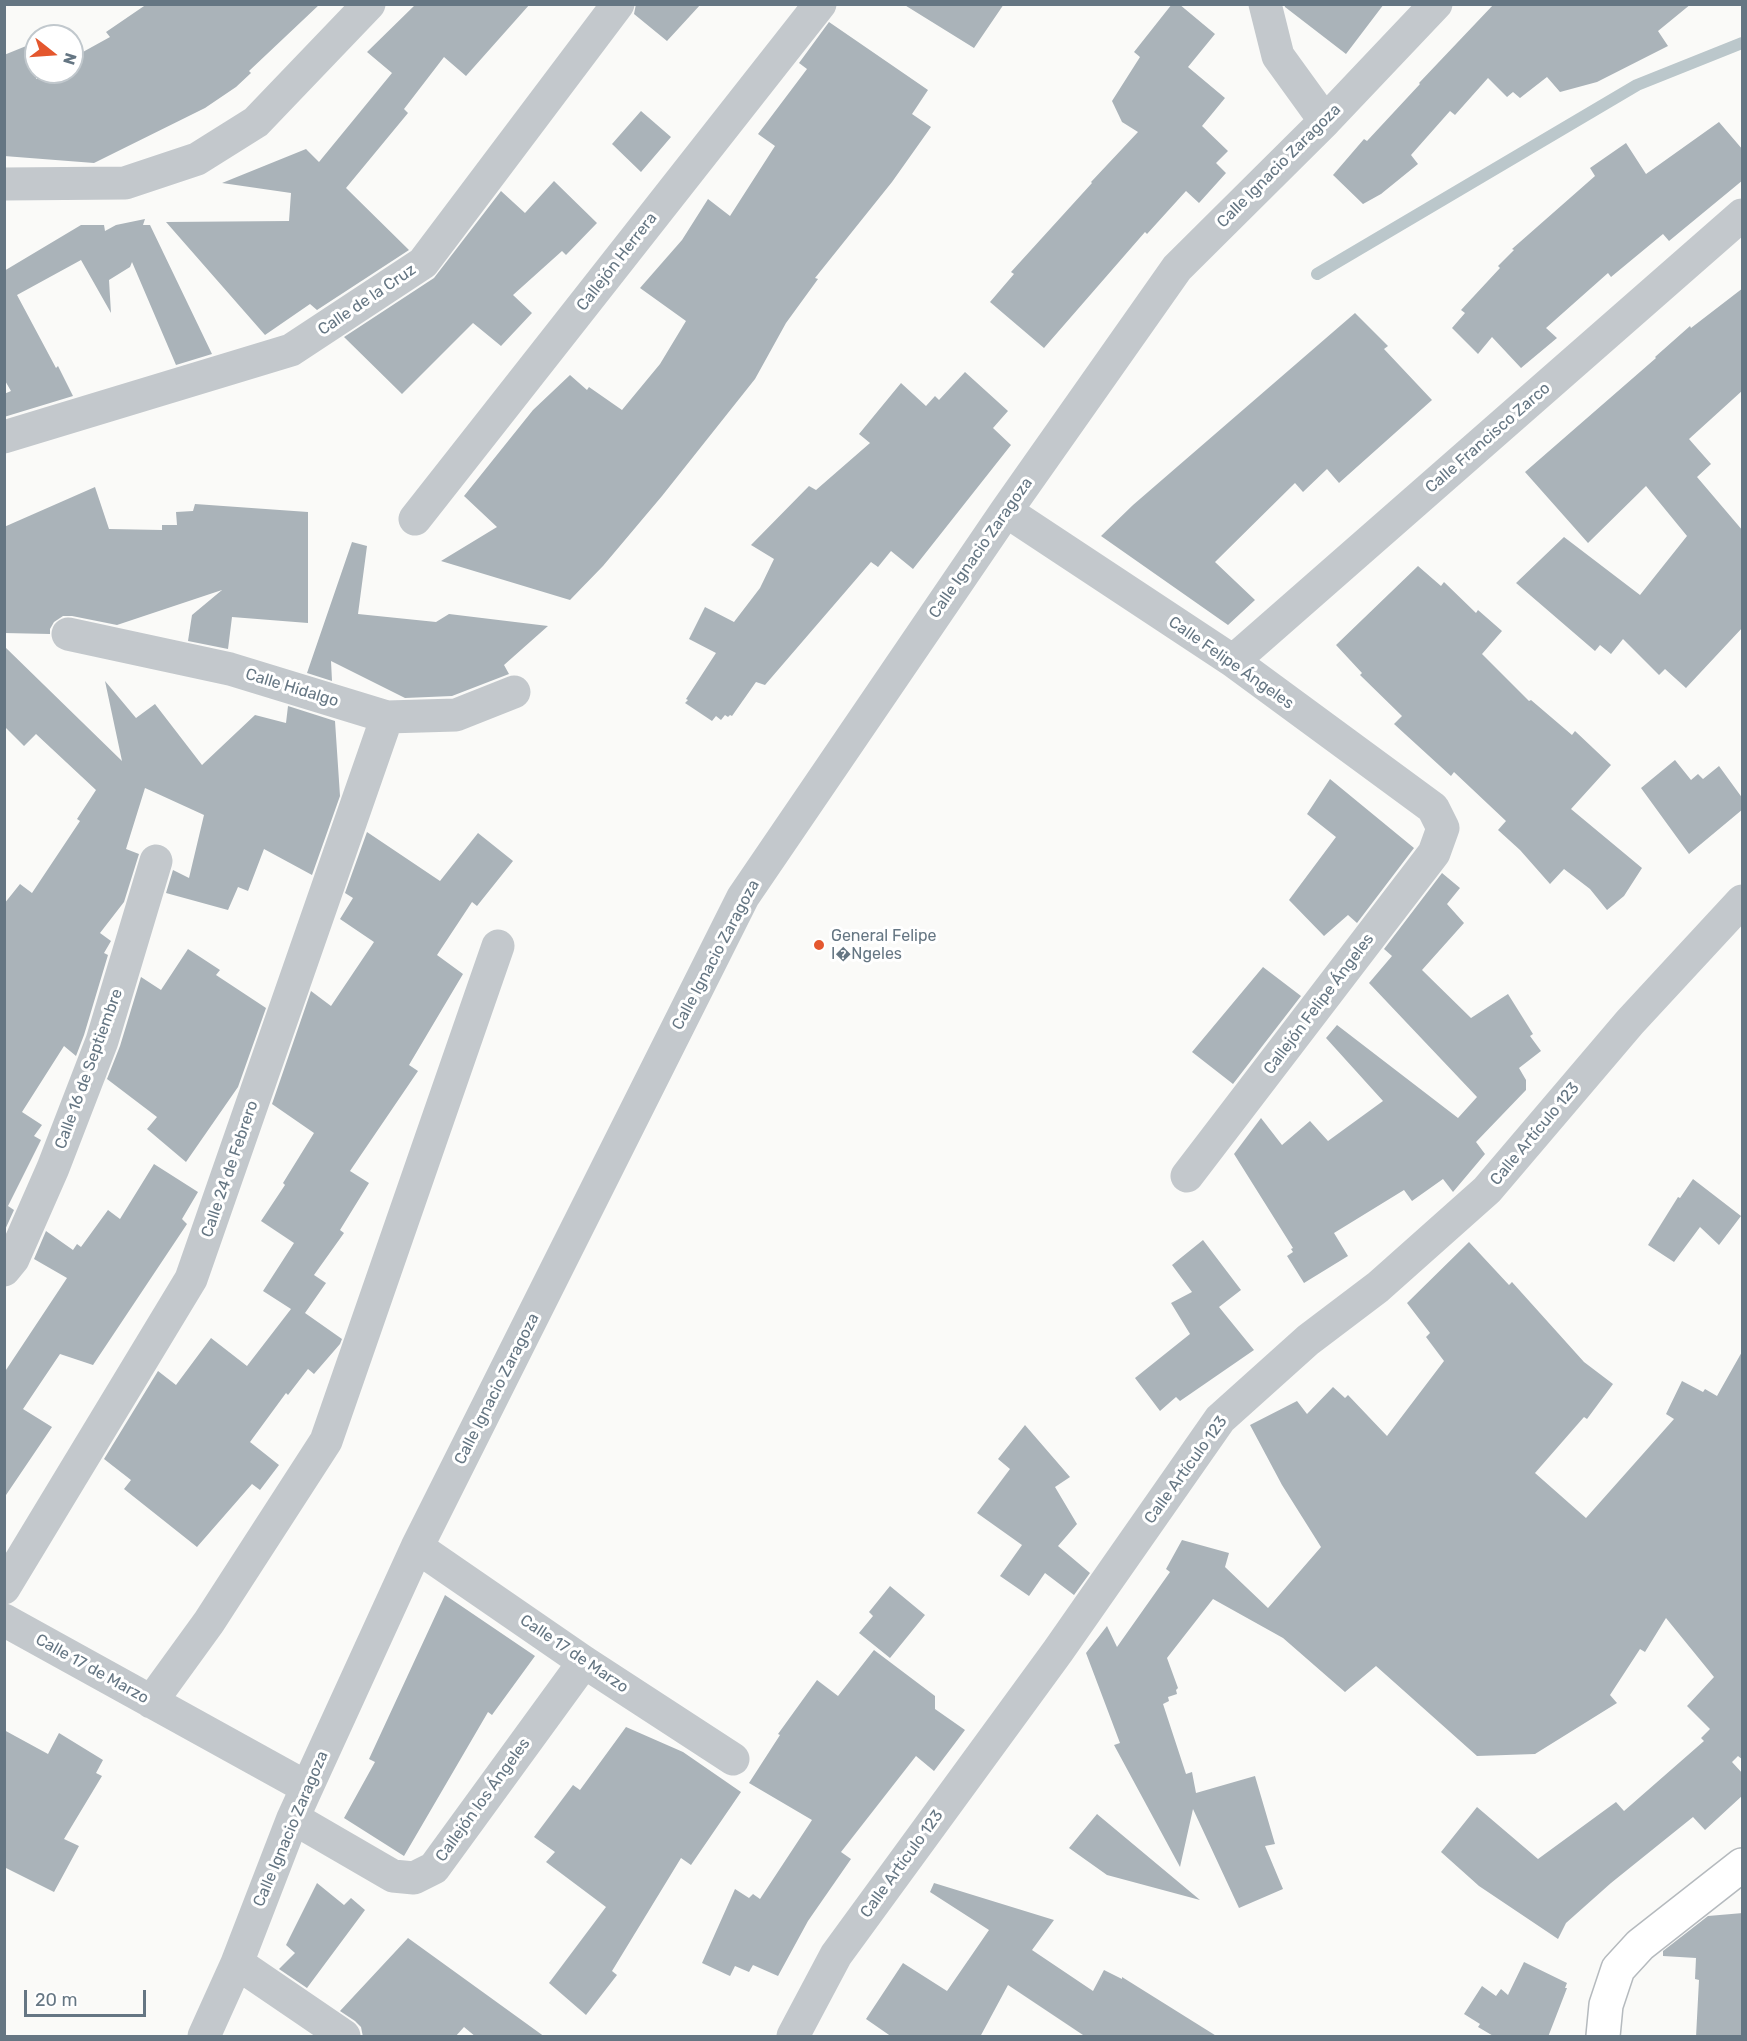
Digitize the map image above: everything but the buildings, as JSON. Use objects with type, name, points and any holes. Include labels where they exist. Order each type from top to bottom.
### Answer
[{"type":"main road","points":[[1604,2037],[1606,2005],[1617,1969],[1640,1945],[1743,1865]]},
{"type":"street","points":[[4,184],[124,183],[197,159],[256,122],[369,4]]},
{"type":"street","name":"Calle de la Cruz","points":[[4,437],[291,350],[423,262],[618,4]]},
{"type":"street","name":"Callejón Herrera","points":[[415,519],[820,4]]},
{"type":"street","points":[[1265,4],[1278,56],[1325,121]]},
{"type":"street","name":"Calle Ignacio Zaragoza","points":[[204,2037],[237,1963],[306,1787],[417,1547],[743,897],[1006,511],[1177,268],[1325,121],[1436,4]]},
{"type":"street","name":"Calle Francisco Zarco","points":[[1233,661],[1743,215]]},
{"type":"street","name":"Calle Felipe Ángeles","points":[[1006,511],[1233,661],[1433,808],[1443,828]]},
{"type":"street","name":"Calle Hidalgo","points":[[68,634],[230,669],[387,717],[456,715],[514,692]]},
{"type":"street","name":"Calle 24 de Febrero","points":[[4,1588],[191,1279],[387,717]]},
{"type":"street","name":"Callejón Felipe Ángeles","points":[[1187,1176],[1434,853],[1443,828]]},
{"type":"street","name":"Calle 16 de Septiembre","points":[[4,1270],[13,1259],[53,1168],[102,1041],[156,861]]},
{"type":"street","name":"Calle Artículo 123","points":[[793,2037],[837,1955],[1058,1651],[1220,1419],[1308,1340],[1378,1287],[1487,1190],[1630,1022],[1743,901]]},
{"type":"street","points":[[151,1702],[209,1622],[326,1441],[498,946]]},
{"type":"street","name":"Calle 17 de Marzo","points":[[417,1547],[584,1662],[733,1759]]},
{"type":"street","name":"Calle 17 de Marzo","points":[[4,1620],[306,1787]]},
{"type":"street","name":"Callejón los Ángeles","points":[[293,1818],[393,1876],[414,1878],[434,1868],[584,1662]]},
{"type":"street","points":[[237,1963],[344,2037]]},
{"type":"waterway","points":[[1317,274],[1637,85],[1742,43]]},
{"type":"place","name":"General Felipe I�Ngeles","points":[[819,945]]}]
